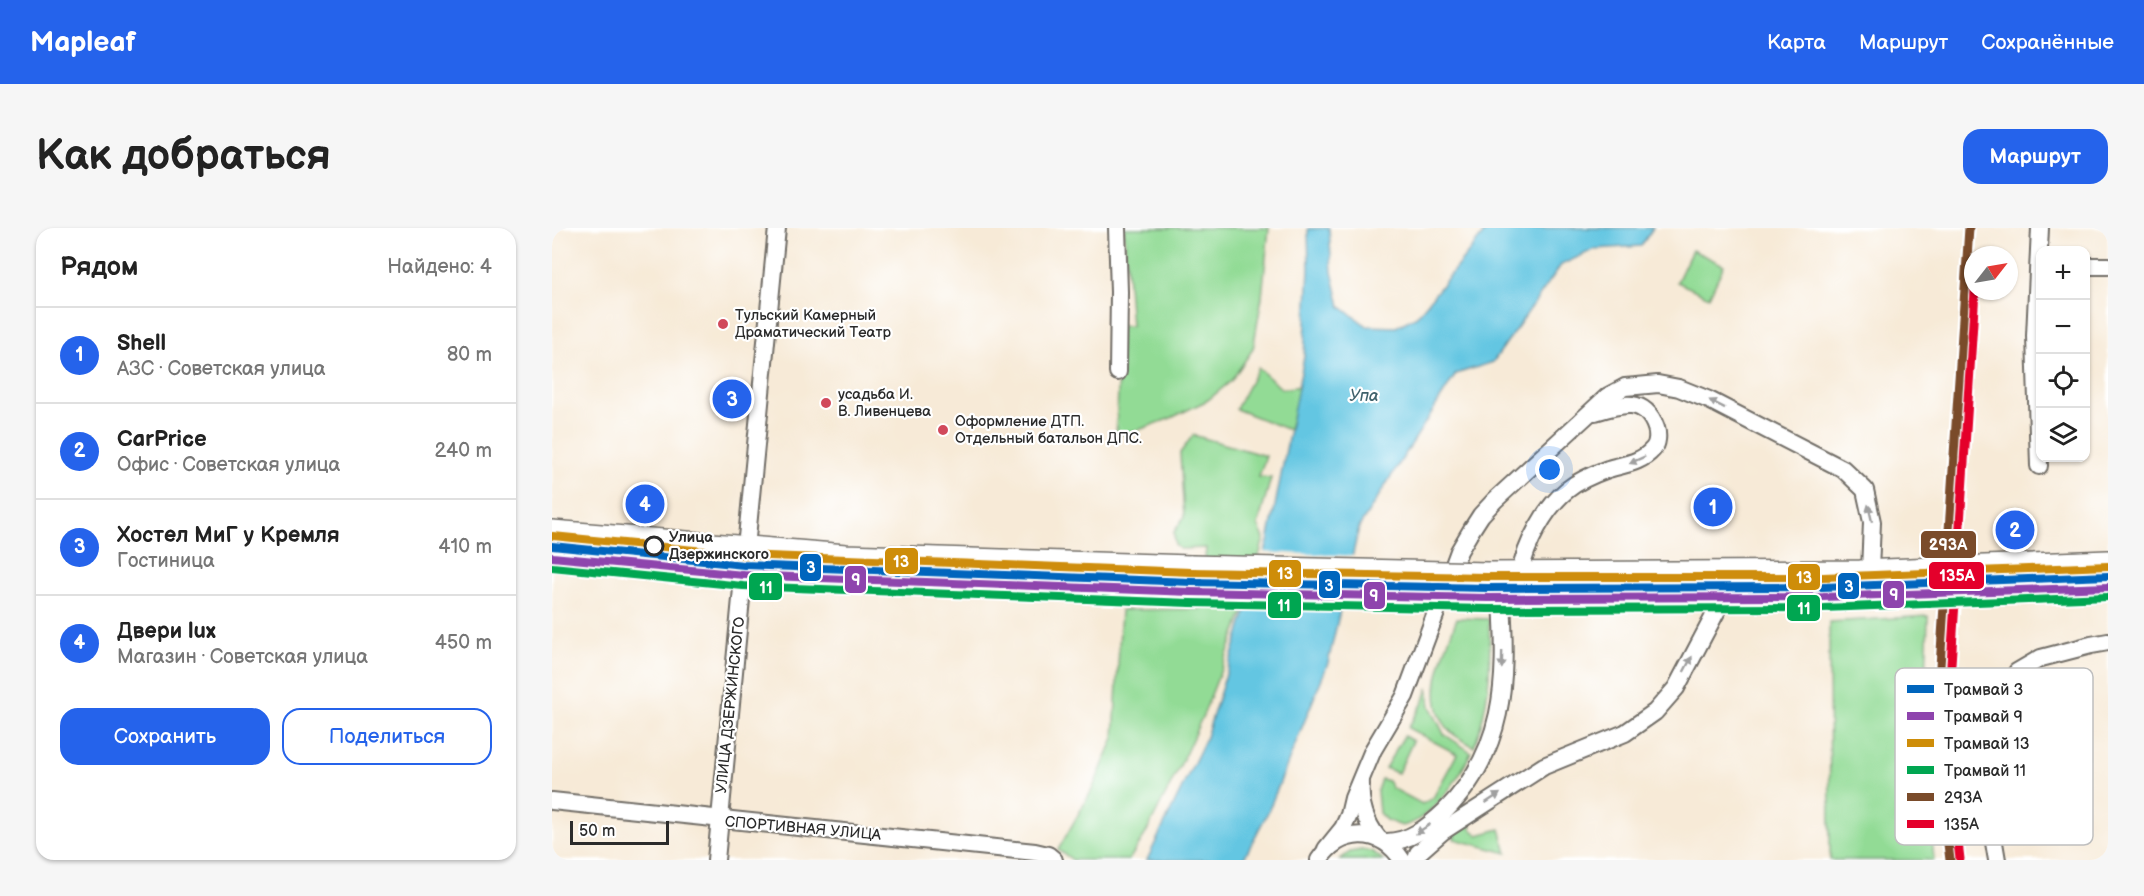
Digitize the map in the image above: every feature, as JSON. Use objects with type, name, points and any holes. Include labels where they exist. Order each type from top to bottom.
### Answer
[{"type":"main road","points":[[552,531],[846,555],[1488,573],[1875,570],[2108,561]]},
{"type":"main road","name":"УЛИЦА ДЗЕРЖИНСКОГО","points":[[743,578],[746,548]]},
{"type":"main road","points":[[552,560],[743,578],[1495,602],[1639,602],[2108,585]]},
{"type":"street","name":"УЛИЦА ДЗЕРЖИНСКОГО","points":[[746,548],[777,228]]},
{"type":"street","points":[[1117,228],[1118,372]]},
{"type":"street","points":[[2040,228],[2040,246]]},
{"type":"street","points":[[2090,266],[2108,266]]},
{"type":"street","points":[[2037,300],[2035,336],[2039,466]]},
{"type":"street","points":[[1322,855],[1343,828],[1373,750],[1405,696],[1459,551],[1481,515],[1608,396],[1624,387],[1658,384],[1679,388],[1709,400],[1843,469],[1865,490],[1872,522],[1875,570]]},
{"type":"street","points":[[1520,573],[1541,522],[1568,489],[1593,475],[1635,463],[1648,455],[1656,446],[1658,433],[1652,417],[1644,409],[1632,404],[1616,405],[1591,413]]},
{"type":"street","name":"УЛИЦА ДЗЕРЖИНСКОГО","points":[[716,860],[743,578]]},
{"type":"street","points":[[1416,860],[1418,853],[1443,831],[1544,766],[1625,733],[1655,712],[1676,688],[1723,599]]},
{"type":"street","points":[[1322,855],[1337,841],[1350,836],[1365,835],[1398,842],[1407,839],[1435,820],[1460,796],[1485,756],[1500,710],[1495,602]]},
{"type":"street","points":[[2024,668],[2041,658],[2108,642]]},
{"type":"street","points":[[1362,776],[1360,790],[1365,816],[1382,840],[1402,860]]},
{"type":"street","name":"СПОРТИВНАЯ УЛИЦА","points":[[552,801],[1024,851],[1048,855],[1054,859]]},
{"type":"street","points":[[1994,845],[1997,860]]},
{"type":"green space","points":[[1124,228],[1269,228],[1262,297],[1253,349],[1231,381],[1208,400],[1171,418],[1133,432],[1116,435],[1121,326],[1131,326]]},
{"type":"green space","points":[[1692,250],[1724,265],[1709,297],[1677,282]]},
{"type":"green space","points":[[1258,368],[1282,389],[1301,386],[1289,430],[1236,409]]},
{"type":"green space","points":[[1193,435],[1266,456],[1259,477],[1271,478],[1258,525],[1264,538],[1244,611],[1204,713],[1179,768],[1145,835],[1129,860],[1073,860],[1058,850],[1092,790],[1114,738],[1121,610],[1200,609],[1206,548],[1180,549],[1175,545],[1174,532],[1184,517],[1180,453]]},
{"type":"green space","points":[[1928,616],[1926,668],[1895,668],[1895,845],[1933,845],[1934,860],[1830,860],[1829,622]]},
{"type":"green space","points":[[1457,618],[1488,619],[1489,622],[1488,685],[1474,747],[1451,732],[1442,720],[1437,706],[1438,676]]},
{"type":"green space","points":[[1428,688],[1430,706],[1444,734],[1471,752],[1452,785],[1434,807],[1413,822],[1402,826],[1386,820],[1379,813],[1377,791],[1381,779],[1388,781],[1392,788],[1422,804],[1433,798],[1457,754],[1408,728],[1424,701]]},
{"type":"green space","points":[[1404,736],[1413,741],[1398,773],[1385,768]]},
{"type":"green space","points":[[1472,820],[1471,829],[1478,835],[1500,829],[1507,853],[1454,839],[1454,833]]},
{"type":"green space","points":[[1371,851],[1384,860],[1339,860],[1350,852]]},
{"type":"water","name":"Упа","points":[[1329,228],[1332,272],[1340,306],[1367,326],[1396,327],[1417,316],[1488,228],[1653,228],[1641,246],[1595,249],[1561,265],[1493,362],[1456,374],[1359,527],[1328,663],[1268,812],[1243,860],[1147,860],[1205,740],[1268,542],[1304,357],[1309,269],[1308,229]]},
{"type":"pier","points":[[1261,552],[1356,556],[1343,611],[1244,607]]},
{"type":"tram line","name":"13","points":[[553,536],[745,555],[1191,572],[1488,577],[1823,577],[2108,566]]},
{"type":"tram line","name":"3","points":[[552,546],[744,565],[1191,582],[1488,588],[1823,587],[2108,576]]},
{"type":"tram line","name":"9","points":[[552,557],[744,575],[1191,592],[1488,598],[1823,597],[2108,587]]},
{"type":"tram line","name":"11","points":[[552,567],[743,586],[1190,603],[1488,609],[1823,608],[2108,597]]},
{"type":"transit line","name":"293А","points":[[1940,668],[1969,228]]},
{"type":"transit line","name":"135А","points":[[1951,668],[1974,300]]},
{"type":"transit line","name":"293А","points":[[1948,845],[1950,860]]},
{"type":"transit line","name":"135А","points":[[1958,845],[1960,859]]},
{"type":"place","name":"Тульский Камерный Драматический Театр","points":[[723,324]]},
{"type":"place","name":"Хостел МиГ у Кремля","points":[[732,399]]},
{"type":"place","name":"усадьба И. В. Ливенцева","points":[[826,403]]},
{"type":"place","name":"Оформление ДТП. Отдельный батальон ДПС.","points":[[943,430]]},
{"type":"place","name":"Двери lux","points":[[645,504]]},
{"type":"place","name":"Shell","points":[[1713,507]]},
{"type":"place","name":"CarPrice","points":[[2015,530]]},
{"type":"place","name":"Улица Дзержинского","points":[[654,546]]}]
